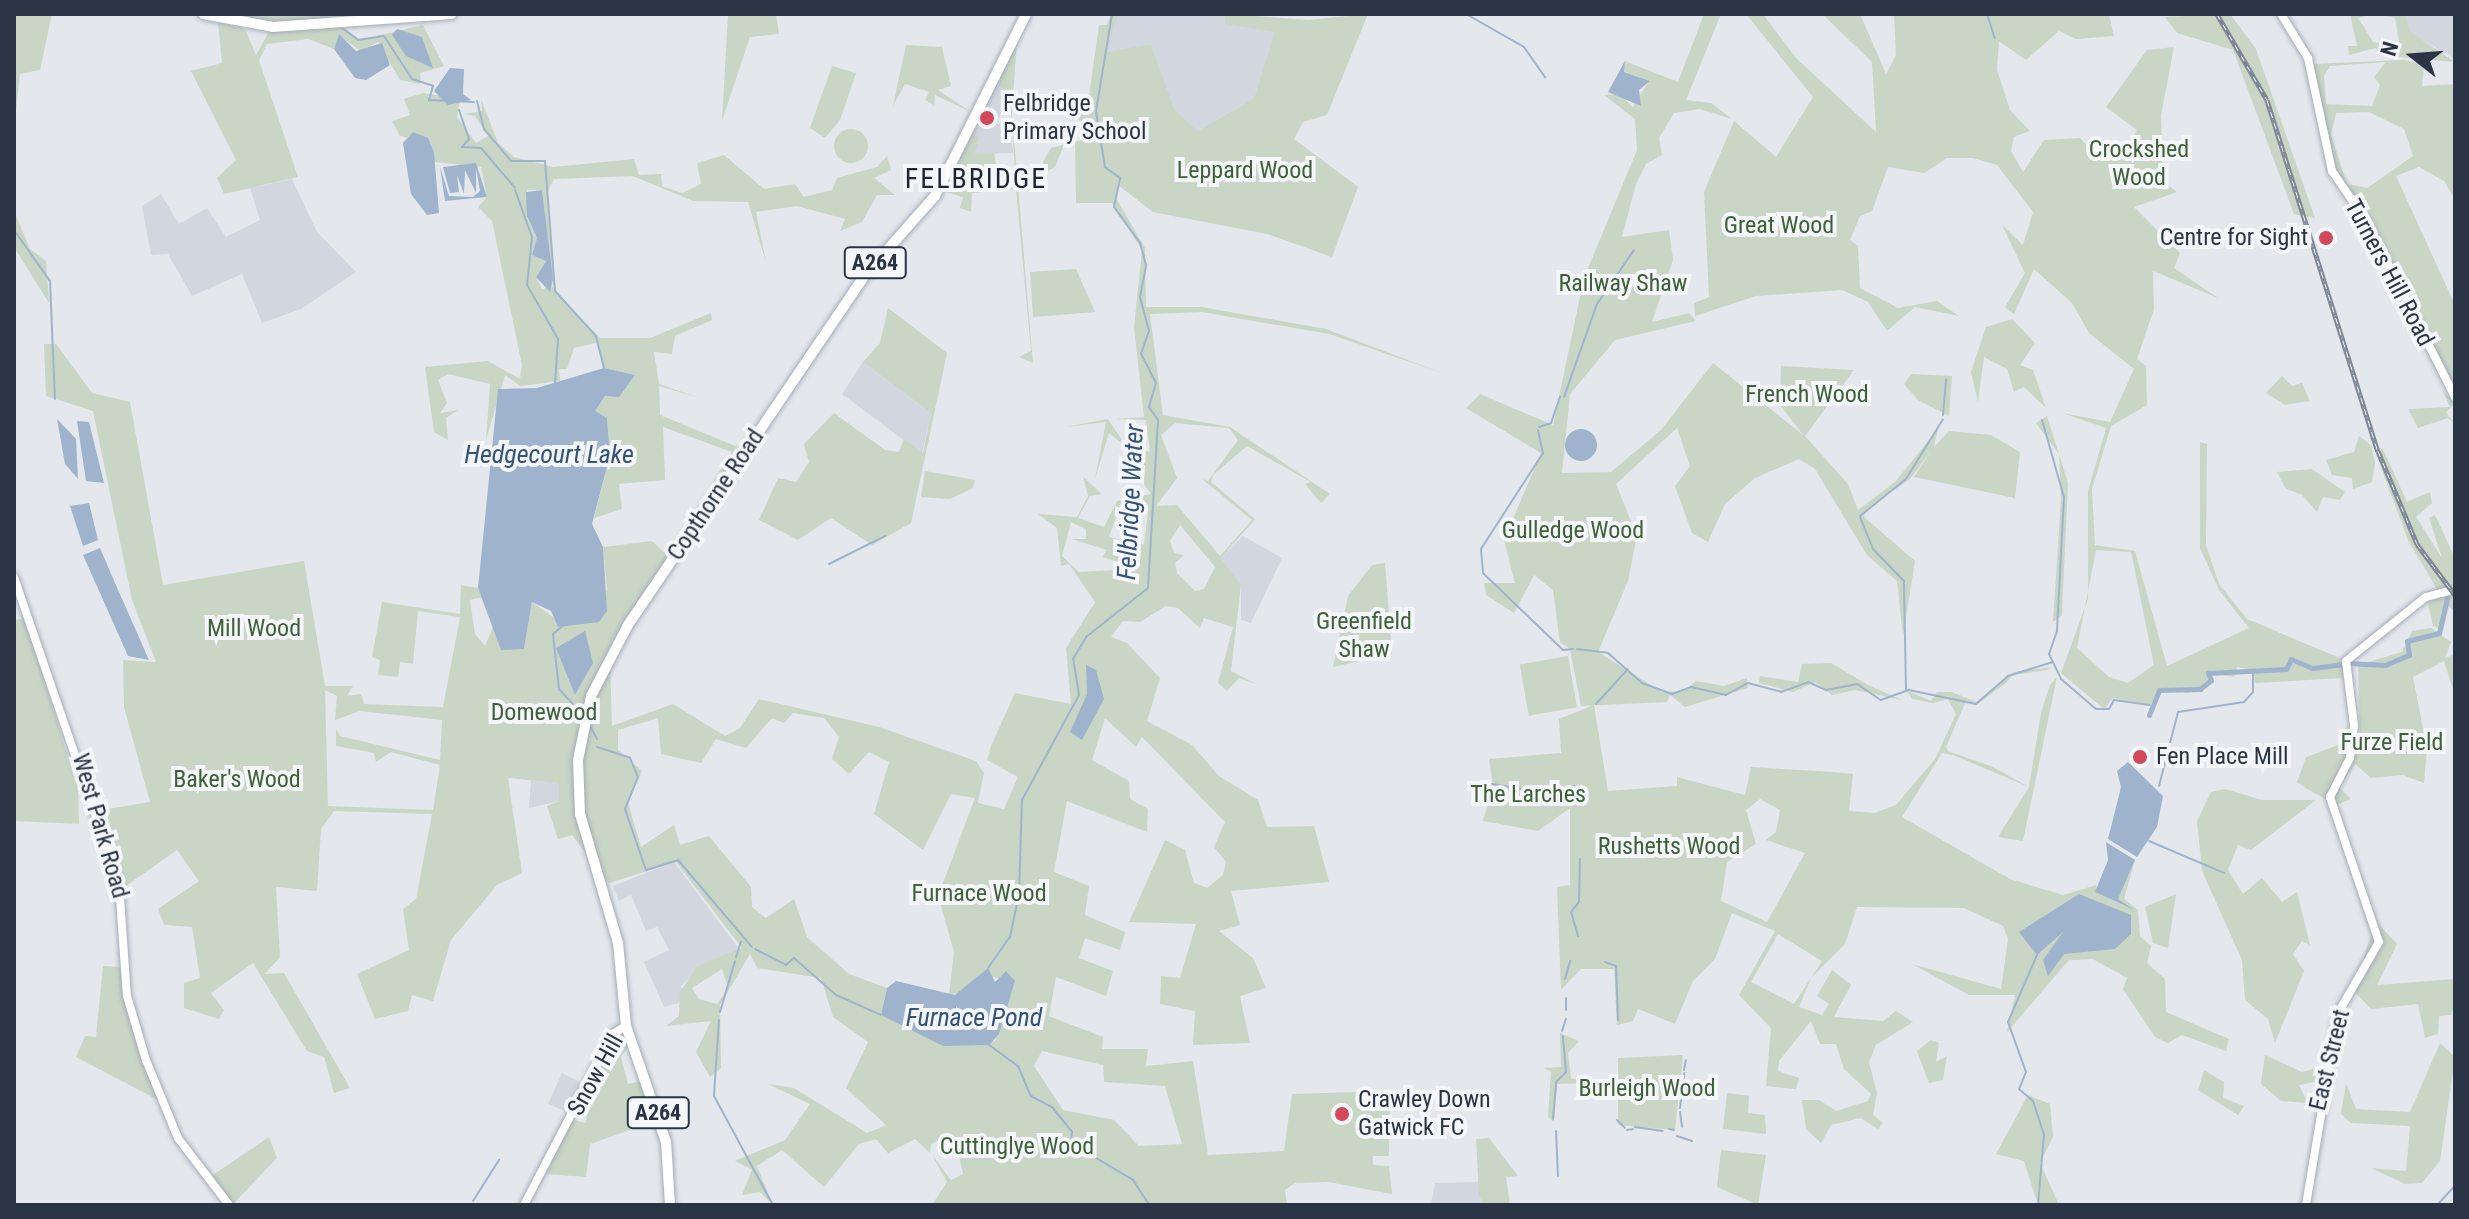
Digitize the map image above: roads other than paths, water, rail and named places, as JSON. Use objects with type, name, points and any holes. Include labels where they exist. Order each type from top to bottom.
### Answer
[{"type":"highway","points":[[203,14],[273,27],[324,26],[452,14]]},
{"type":"highway","name":"Copthorne Road","points":[[626,1026],[618,943],[579,801],[583,725],[599,674],[865,275],[936,195],[1026,14]]},
{"type":"highway","name":"Snow Hill","points":[[626,1026],[666,1142],[670,1205]]},
{"type":"main road","name":"Turners Hill Road","points":[[2281,14],[2308,58],[2332,171],[2367,222],[2455,397]]},
{"type":"main road","name":"West Park Road","points":[[14,577],[119,883],[127,996],[146,1060],[182,1144],[229,1205]]},
{"type":"main road","name":"East Street","points":[[2306,1205],[2338,1013],[2379,942],[2329,788],[2350,758],[2354,725],[2347,658],[2426,597],[2448,591]]},
{"type":"main road","name":"Snow Hill","points":[[524,1205],[613,1034],[626,1026]]},
{"type":"water","points":[[397,29],[422,37],[433,68],[406,56],[392,35]]},
{"type":"water","points":[[339,34],[356,51],[382,43],[390,65],[366,80],[355,78],[334,49]]},
{"type":"water","points":[[1625,61],[1624,72],[1650,81],[1639,90],[1641,106],[1608,92]]},
{"type":"water","points":[[450,68],[464,69],[463,94],[471,100],[448,105],[434,91]]},
{"type":"water","points":[[413,132],[428,138],[434,152],[439,213],[427,215],[411,194],[403,143]]},
{"type":"water","points":[[476,163],[487,197],[445,201],[440,167],[449,196],[473,197],[480,191],[476,168],[476,193],[465,170],[464,194],[457,175],[459,192],[450,193],[443,167]]},
{"type":"water","points":[[542,190],[553,279],[550,292],[536,277],[546,261],[532,255],[537,238],[527,216],[526,192]]},
{"type":"water","name":"Hedgecourt Lake","points":[[604,368],[635,375],[619,397],[605,396],[595,411],[607,418],[610,455],[592,524],[603,547],[607,611],[599,622],[558,627],[551,611],[532,602],[524,649],[501,650],[478,588],[498,389],[537,388]]},
{"type":"water","points":[[57,419],[76,439],[78,479],[65,464]]},
{"type":"water","points":[[77,421],[89,422],[104,483],[86,481]]},
{"type":"water","points":[[1581,429],[1592,434],[1597,445],[1592,456],[1581,461],[1570,456],[1565,445],[1570,434]]},
{"type":"water","points":[[89,503],[98,540],[83,546],[70,506]]},
{"type":"water","points":[[100,548],[149,660],[128,656],[83,555]]},
{"type":"water","points":[[585,631],[593,663],[575,695],[556,648]]},
{"type":"water","points":[[1086,665],[1096,670],[1104,699],[1082,740],[1070,732],[1087,694]]},
{"type":"water","points":[[2128,762],[2163,796],[2157,827],[2137,857],[2108,839],[2121,787],[2117,771]]},
{"type":"water","points":[[2106,842],[2135,860],[2118,899],[2134,910],[2095,892],[2108,860]]},
{"type":"water","points":[[2079,894],[2131,915],[2131,934],[2115,949],[2064,954],[2048,976],[2043,960],[2063,932],[2037,955],[2019,932]]},
{"type":"water","name":"Furnace Pond","points":[[988,968],[995,982],[1006,971],[1015,981],[999,1034],[989,1045],[943,1046],[881,1015],[887,988],[896,981],[955,995]]},
{"type":"waterway","name":"Felbridge Water","points":[[988,968],[1010,937],[1019,894],[1022,800],[1079,695],[1073,659],[1086,637],[1148,588],[1158,420],[1149,407],[1156,383],[1141,354],[1149,331],[1140,297],[1146,265],[1140,243],[1114,207],[1120,178],[1105,167],[1096,111],[1112,14]]},
{"type":"waterway","points":[[1466,14],[1524,47],[1545,77]]},
{"type":"waterway","points":[[1987,14],[1995,38]]},
{"type":"waterway","points":[[341,27],[358,40],[384,36],[412,79],[433,86],[429,100],[474,102]]},
{"type":"waterway","points":[[477,101],[484,129],[511,161],[545,161],[555,291],[596,336],[604,368]]},
{"type":"waterway","points":[[459,110],[469,139],[462,147],[481,148],[515,188]]},
{"type":"waterway","points":[[515,190],[532,237],[527,285],[558,339],[555,383]]},
{"type":"waterway","points":[[14,230],[50,281],[55,399]]},
{"type":"waterway","points":[[1564,397],[1597,304],[1634,250]]},
{"type":"waterway","points":[[1943,415],[1946,379]]},
{"type":"waterway","points":[[1539,427],[1551,423],[1560,397]]},
{"type":"waterway","points":[[1906,690],[1904,581],[1873,549],[1860,516],[1906,479],[1943,419]]},
{"type":"waterway","points":[[2042,420],[2064,497],[2057,631],[2049,654],[2061,679],[2096,709],[2109,709],[2114,700],[2150,705]]},
{"type":"waterway","points":[[1538,430],[1543,453],[1481,549],[1483,573],[1563,650],[1573,649]]},
{"type":"waterway","points":[[829,564],[885,536]]},
{"type":"waterway","points":[[2348,663],[2385,665],[2409,655],[2407,641],[2439,633],[2447,598]]},
{"type":"waterway","points":[[564,625],[553,634],[559,689],[582,714]]},
{"type":"waterway","points":[[1577,649],[1608,653],[1642,683],[1672,694],[1691,687],[1726,695],[1748,683],[1781,692],[1808,682],[1826,690],[1857,684],[1881,700],[1909,690],[1976,704],[2008,676],[2053,662]]},
{"type":"waterway","points":[[2149,715],[2159,690],[2200,689],[2211,680],[2208,673],[2286,669],[2291,659],[2312,668],[2344,664]]},
{"type":"waterway","points":[[1596,704],[1628,669]]},
{"type":"waterway","points":[[2159,786],[2178,712],[2244,702],[2253,692],[2253,670]]},
{"type":"waterway","points":[[589,724],[597,739]]},
{"type":"waterway","points":[[597,747],[630,758],[638,777],[625,809],[646,870],[678,860],[752,947]]},
{"type":"waterway","points":[[1492,784],[1539,792],[1574,786]]},
{"type":"waterway","points":[[2149,841],[2224,873]]},
{"type":"waterway","points":[[1578,936],[1571,912],[1579,902],[1580,859]]},
{"type":"waterway","points":[[736,957],[741,942]]},
{"type":"waterway","points":[[755,949],[786,965],[794,958],[836,995],[881,1015]]},
{"type":"waterway","points":[[2037,955],[2008,1022],[2026,1072],[2019,1089],[2033,1101],[2044,1134],[2038,1205]]},
{"type":"waterway","points":[[720,1012],[735,961]]},
{"type":"waterway","points":[[1565,979],[1570,961]]},
{"type":"waterway","points":[[1605,962],[1616,966],[1618,1020]]},
{"type":"waterway","points":[[1566,998],[1566,1010]]},
{"type":"waterway","points":[[1562,1031],[1566,1019]]},
{"type":"waterway","points":[[719,1020],[714,1096],[773,1205]]},
{"type":"waterway","points":[[1553,1119],[1556,1082],[1566,1072],[1563,1036]]},
{"type":"waterway","points":[[989,1045],[1018,1066],[1031,1096],[1052,1107],[1072,1132],[1071,1143],[1133,1180],[1149,1205]]},
{"type":"waterway","points":[[1684,1070],[1686,1060]]},
{"type":"waterway","points":[[1680,1108],[1684,1073]]},
{"type":"waterway","points":[[1680,1112],[1682,1127]]},
{"type":"waterway","points":[[1617,1120],[1625,1128]]},
{"type":"waterway","points":[[1635,1127],[1663,1131]]},
{"type":"waterway","points":[[1627,1130],[1633,1129]]},
{"type":"waterway","points":[[1669,1129],[1674,1130]]},
{"type":"waterway","points":[[1556,1131],[1558,1176]]},
{"type":"waterway","points":[[1677,1136],[1692,1141]]},
{"type":"waterway","points":[[473,1201],[499,1160]]},
{"type":"waterway","points":[[2437,1205],[2455,1186]]},
{"type":"railway","points":[[2217,14],[2267,100],[2378,451],[2417,544],[2455,595]]},
{"type":"place","name":"Felbridge Primary School","points":[[987,118]]},
{"type":"place","name":"Centre for Sight","points":[[2326,238]]},
{"type":"place","name":"Fen Place Mill","points":[[2140,757]]},
{"type":"place","name":"Crawley Down Gatwick FC","points":[[1342,1114]]},
{"type":"district","name":"FELBRIDGE","points":[[976,179]]},
{"type":"park label","name":"Crockshed Wood","points":[[2139,164]]},
{"type":"park label","name":"Leppard Wood","points":[[1245,171]]},
{"type":"park label","name":"Great Wood","points":[[1779,226]]},
{"type":"park label","name":"Railway Shaw","points":[[1623,284]]},
{"type":"park label","name":"French Wood","points":[[1807,395]]},
{"type":"park label","name":"Gulledge Wood","points":[[1573,531]]},
{"type":"park label","name":"Mill Wood","points":[[254,629]]},
{"type":"park label","name":"Greenfield Shaw","points":[[1364,636]]},
{"type":"park label","name":"Domewood","points":[[544,713]]},
{"type":"park label","name":"Furze Field","points":[[2392,743]]},
{"type":"park label","name":"Baker's Wood","points":[[237,780]]},
{"type":"park label","name":"The Larches","points":[[1528,795]]},
{"type":"park label","name":"Rushetts Wood","points":[[1669,847]]},
{"type":"park label","name":"Furnace Wood","points":[[979,894]]},
{"type":"park label","name":"Burleigh Wood","points":[[1647,1089]]},
{"type":"park label","name":"Cuttinglye Wood","points":[[1017,1147]]}]
